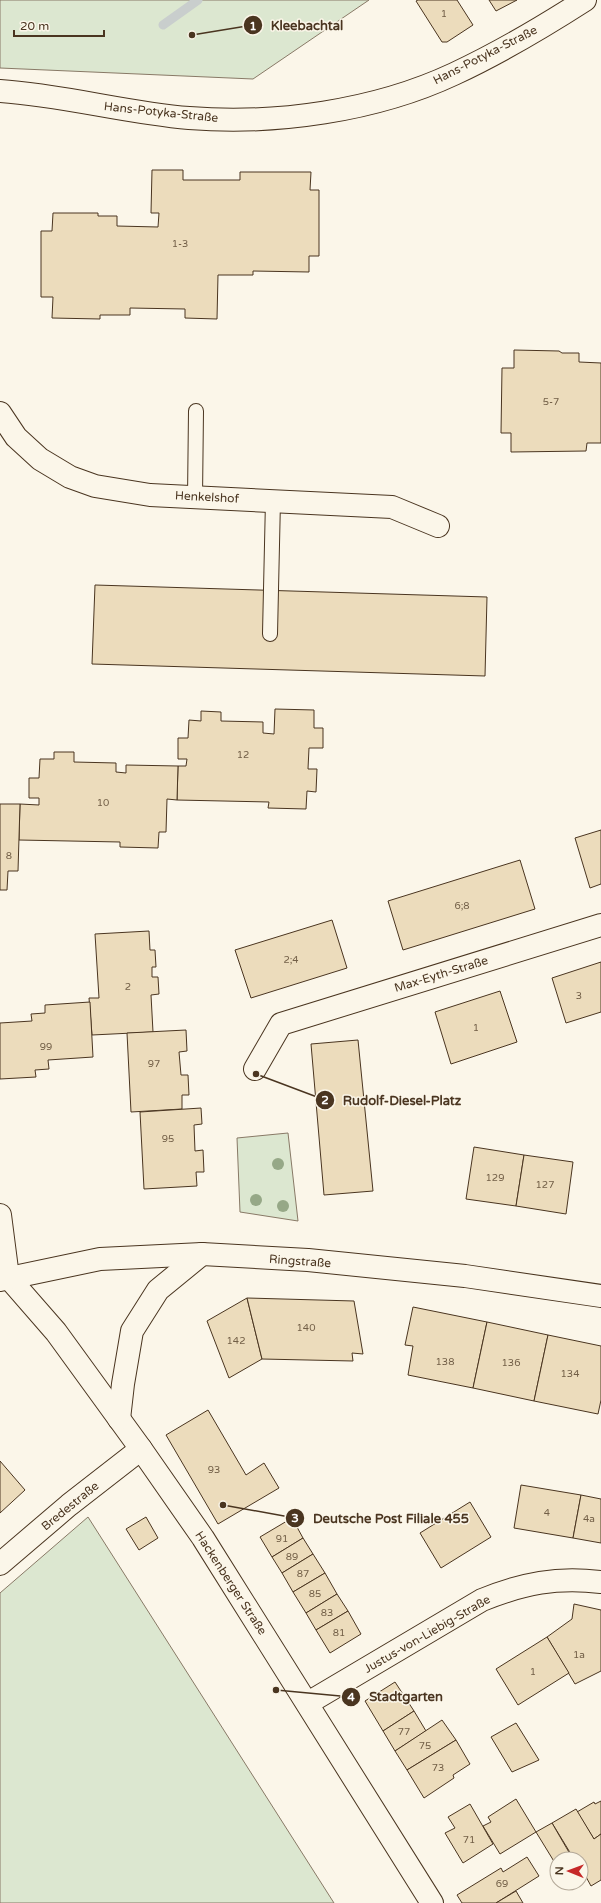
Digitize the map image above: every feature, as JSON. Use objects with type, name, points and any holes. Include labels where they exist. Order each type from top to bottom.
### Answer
[{"type":"street","name":"Hans-Potyka-Straße","points":[[0,91],[189,118],[257,119],[335,110],[395,97],[453,74],[543,26],[585,0]]},
{"type":"street","name":"Henkelshof","points":[[0,413],[16,437],[28,450],[70,477],[95,486],[150,495],[392,507],[438,526]]},
{"type":"street","name":"Max-Eyth-Straße","points":[[255,1069],[281,1024],[601,925]]},
{"type":"street","points":[[0,1215],[3,1276]]},
{"type":"street","points":[[119,1419],[132,1331],[158,1290],[202,1254]]},
{"type":"street","name":"Ringstraße","points":[[3,1276],[100,1259],[202,1254],[308,1260],[465,1276],[601,1296]]},
{"type":"street","name":"Hackenberger Straße","points":[[3,1276],[56,1332],[142,1449],[207,1545],[308,1703],[432,1903]]},
{"type":"street","name":"Bredestraße","points":[[0,1564],[69,1505],[142,1449]]},
{"type":"street","name":"Justus-von-Liebig-Straße","points":[[308,1703],[482,1600],[512,1588],[537,1583],[560,1581],[601,1582]]},
{"type":"lane","points":[[195,497],[196,411]]},
{"type":"lane","points":[[270,634],[273,500]]},
{"type":"green space","points":[[0,0],[369,0],[253,79],[0,68]]},
{"type":"green space","points":[[288,1133],[298,1221],[240,1212],[237,1138]]},
{"type":"green space","points":[[88,1517],[334,1903],[0,1903],[0,1593]]},
{"type":"building","points":[[457,0],[473,25],[447,42],[442,42],[416,1]]},
{"type":"building","points":[[489,0],[517,0],[496,11]]},
{"type":"building","points":[[152,170],[183,170],[183,180],[240,180],[240,172],[311,172],[310,190],[319,190],[319,256],[309,256],[309,272],[253,271],[253,275],[218,275],[217,319],[185,318],[185,309],[130,308],[130,315],[100,315],[100,319],[52,318],[53,297],[41,297],[41,231],[52,231],[53,213],[98,213],[98,216],[117,216],[117,226],[158,227],[159,213],[151,213]]},
{"type":"building","points":[[514,350],[579,353],[579,362],[601,363],[601,443],[587,443],[586,451],[511,452],[511,433],[501,433],[502,368],[514,368]]},
{"type":"building","points":[[95,585],[487,597],[485,676],[92,664]]},
{"type":"building","points":[[275,709],[314,710],[314,728],[323,728],[323,748],[309,748],[308,769],[317,769],[316,792],[307,791],[306,809],[268,808],[269,802],[177,800],[178,766],[186,766],[187,759],[178,759],[178,738],[188,738],[189,720],[201,721],[201,711],[221,712],[221,721],[263,722],[263,733],[274,734]]},
{"type":"building","points":[[54,752],[74,752],[74,762],[116,763],[116,772],[126,773],[126,765],[178,766],[177,800],[167,799],[166,832],[159,832],[158,848],[120,847],[120,842],[19,840],[20,804],[39,805],[39,798],[29,798],[29,778],[39,778],[40,759],[54,759]]},
{"type":"building","points":[[0,804],[20,804],[18,871],[8,871],[7,890],[0,890]]},
{"type":"building","points":[[601,830],[601,884],[590,888],[575,838]]},
{"type":"building","points":[[520,860],[535,909],[403,950],[388,901]]},
{"type":"building","points":[[332,920],[347,968],[251,998],[235,950]]},
{"type":"building","points":[[149,931],[150,950],[155,950],[156,967],[152,967],[152,977],[158,977],[159,994],[151,995],[153,1032],[92,1035],[89,998],[99,998],[95,934]]},
{"type":"building","points":[[601,962],[601,1012],[566,1023],[552,978]]},
{"type":"building","points":[[500,991],[517,1042],[451,1064],[435,1012]]},
{"type":"building","points":[[90,1002],[93,1057],[48,1060],[49,1069],[35,1070],[36,1077],[0,1079],[0,1023],[32,1021],[31,1014],[45,1013],[45,1005]]},
{"type":"building","points":[[186,1030],[187,1051],[179,1052],[181,1075],[188,1075],[189,1095],[182,1095],[182,1109],[131,1112],[127,1033]]},
{"type":"building","points":[[358,1040],[373,1191],[324,1195],[311,1044]]},
{"type":"building","points":[[201,1108],[202,1124],[194,1125],[195,1151],[203,1150],[204,1172],[196,1172],[197,1186],[144,1189],[140,1112]]},
{"type":"building","points":[[474,1147],[524,1155],[516,1206],[466,1199]]},
{"type":"building","points":[[524,1155],[573,1162],[566,1214],[516,1206]]},
{"type":"building","points":[[247,1298],[262,1359],[229,1378],[207,1321]]},
{"type":"building","points":[[247,1298],[354,1301],[363,1354],[352,1353],[353,1361],[262,1359]]},
{"type":"building","points":[[413,1307],[487,1322],[473,1388],[408,1375],[413,1346],[405,1345]]},
{"type":"building","points":[[487,1322],[548,1335],[534,1401],[473,1388]]},
{"type":"building","points":[[548,1335],[601,1346],[601,1400],[598,1414],[534,1401]]},
{"type":"building","points":[[208,1410],[246,1475],[264,1463],[279,1488],[218,1524],[166,1435]]},
{"type":"building","points":[[0,1461],[25,1490],[0,1513]]},
{"type":"building","points":[[521,1485],[581,1495],[573,1538],[514,1528]]},
{"type":"building","points":[[581,1495],[601,1499],[601,1543],[573,1538]]},
{"type":"building","points":[[470,1502],[491,1537],[441,1568],[420,1533]]},
{"type":"building","points":[[146,1517],[158,1538],[139,1550],[126,1529]]},
{"type":"building","points":[[292,1518],[303,1538],[272,1557],[260,1537]]},
{"type":"building","points":[[303,1538],[313,1554],[282,1573],[272,1557]]},
{"type":"building","points":[[313,1554],[325,1573],[293,1592],[282,1573]]},
{"type":"building","points":[[325,1573],[337,1594],[306,1613],[293,1592]]},
{"type":"building","points":[[337,1594],[348,1611],[316,1630],[306,1613]]},
{"type":"building","points":[[574,1604],[601,1610],[601,1671],[575,1684],[547,1637],[572,1619]]},
{"type":"building","points":[[348,1611],[361,1634],[330,1653],[316,1630]]},
{"type":"building","points":[[547,1637],[569,1673],[518,1705],[496,1669]]},
{"type":"building","points":[[395,1682],[414,1711],[383,1731],[365,1701]]},
{"type":"building","points":[[414,1711],[426,1731],[395,1751],[383,1731]]},
{"type":"building","points":[[442,1720],[456,1740],[407,1770],[395,1751]]},
{"type":"building","points":[[516,1723],[539,1760],[512,1772],[491,1737]]},
{"type":"building","points":[[456,1740],[470,1764],[453,1775],[454,1778],[424,1798],[407,1770]]},
{"type":"building","points":[[516,1799],[536,1832],[500,1854],[483,1826],[491,1822],[488,1817]]},
{"type":"building","points":[[601,1801],[601,1834],[594,1839],[577,1812],[594,1802],[595,1804]]},
{"type":"building","points":[[470,1804],[493,1844],[463,1863],[445,1833],[455,1828],[448,1817]]},
{"type":"building","points":[[576,1809],[594,1839],[601,1834],[601,1880],[591,1886],[589,1882],[589,1851],[569,1851],[552,1823]]},
{"type":"building","points":[[552,1823],[568,1851],[549,1851],[549,1853],[536,1832]]},
{"type":"building","points":[[527,1857],[539,1876],[496,1903],[462,1903],[457,1895],[501,1868],[503,1872]]},
{"type":"building","points":[[516,1891],[523,1903],[496,1903]]},
{"type":"waterway","points":[[163,25],[198,0]]},
{"type":"place","name":"Kleebachtal","points":[[192,35]]},
{"type":"place","name":"Rudolf-Diesel-Platz","points":[[256,1074]]},
{"type":"place","name":"Deutsche Post Filiale 455","points":[[223,1505]]},
{"type":"place","name":"Stadtgarten","points":[[276,1690]]}]
